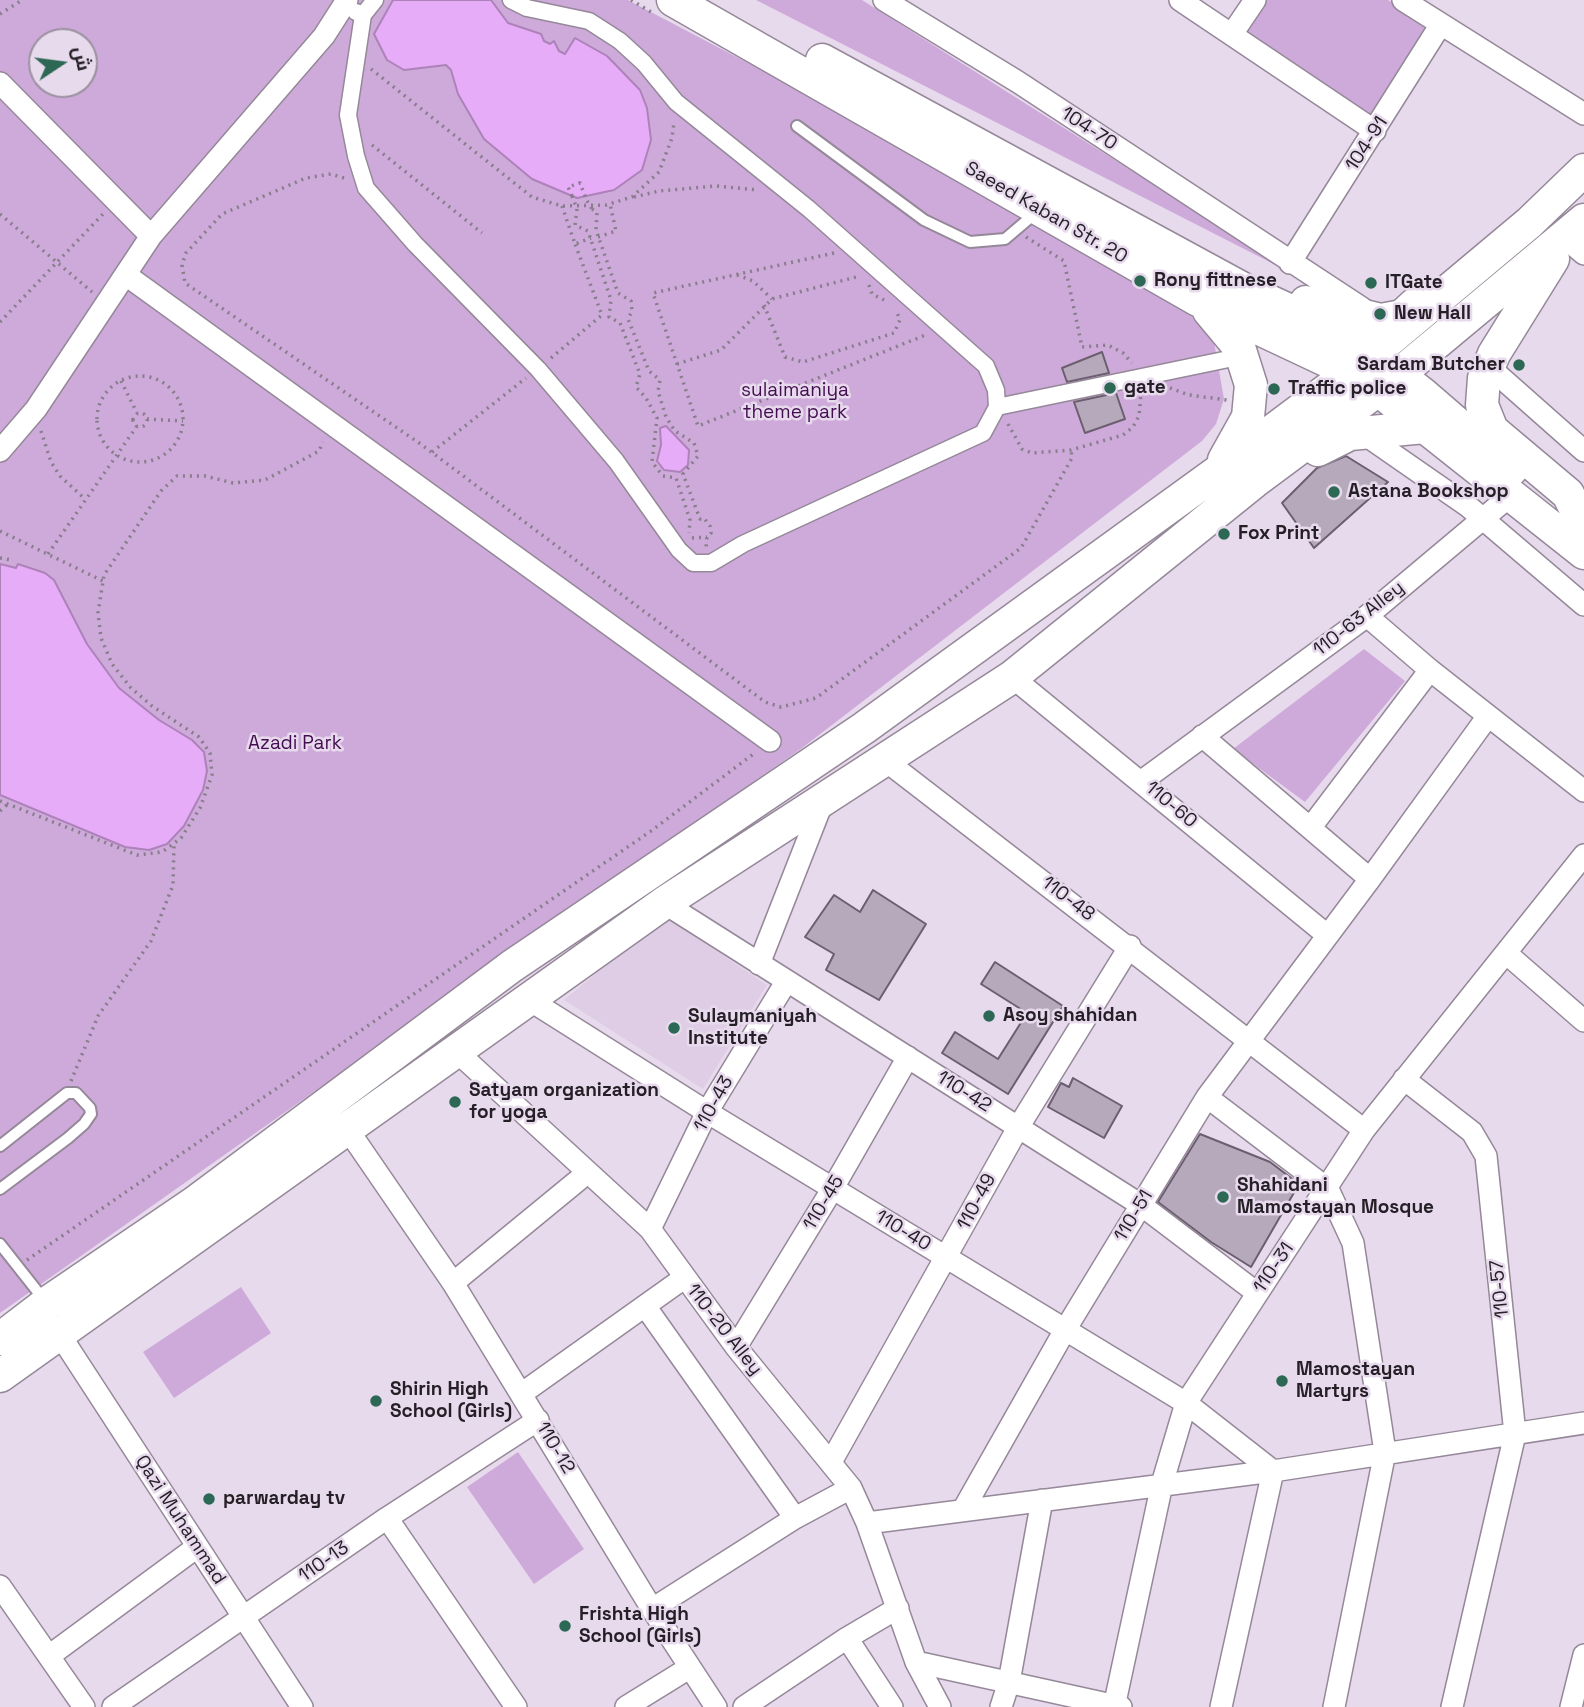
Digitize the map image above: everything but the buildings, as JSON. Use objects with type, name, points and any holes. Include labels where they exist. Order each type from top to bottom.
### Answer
[{"type":"main road","name":"Saeed Kaban Str. 20","points":[[673,0],[1198,300],[1375,373],[1584,532]]},
{"type":"main road","name":"Saeed Kaban Str. 20","points":[[710,0],[1247,291],[1354,340],[1375,373],[1425,427],[1584,553]]},
{"type":"main road","points":[[0,1376],[58,1332],[664,903],[1012,677],[1254,482],[1375,373],[1469,271],[1529,223],[1584,170]]},
{"type":"main road","points":[[1577,237],[1488,366],[1482,405],[1492,430],[1568,494],[1584,526]]},
{"type":"main road","points":[[0,1339],[47,1303],[194,1203],[512,966],[864,728],[1216,473],[1375,373],[1577,237]]},
{"type":"main road","points":[[1247,291],[1381,320],[1402,316],[1448,279],[1469,271]]},
{"type":"main road","points":[[1198,300],[1231,335],[1243,356],[1251,385],[1250,408],[1244,428],[1216,473]]},
{"type":"main road","points":[[1254,482],[1290,468],[1340,437],[1361,432],[1425,427]]},
{"type":"main road","points":[[393,1053],[414,1080]]},
{"type":"street","points":[[0,451],[36,409],[151,236],[351,7],[375,0]]},
{"type":"street","points":[[351,7],[358,58],[348,115],[366,188],[415,244],[538,369],[616,461],[679,550],[693,563],[711,563],[743,544],[900,469],[983,433],[997,407],[996,390],[986,366],[853,248],[676,102],[644,63],[621,41],[589,21],[527,8],[511,0]]},
{"type":"street","points":[[1180,0],[1375,131]]},
{"type":"street","points":[[1232,34],[1255,0]]},
{"type":"street","points":[[1403,0],[1584,114]]},
{"type":"street","name":"104-70","points":[[891,2],[1381,320]]},
{"type":"street","name":"104-91","points":[[1290,263],[1441,24]]},
{"type":"street","points":[[0,83],[151,236]]},
{"type":"street","points":[[126,275],[770,741]]},
{"type":"street","points":[[997,407],[1243,356]]},
{"type":"street","points":[[1488,366],[1584,451]]},
{"type":"street","points":[[1361,432],[1485,519],[1584,605]]},
{"type":"street","name":"110-63 Alley","points":[[1142,781],[1367,616],[1510,496]]},
{"type":"street","points":[[1367,616],[1430,670],[1584,791]]},
{"type":"street","points":[[1311,827],[1430,670]]},
{"type":"street","name":"110-60","points":[[1012,677],[1327,935]]},
{"type":"street","name":"110-51","points":[[963,1510],[1065,1331],[1207,1097],[1370,880],[1488,716]]},
{"type":"street","points":[[1202,736],[1370,880]]},
{"type":"street","name":"110-48","points":[[886,761],[1130,946],[1247,1041],[1364,1130]]},
{"type":"street","points":[[759,964],[823,801]]},
{"type":"street","name":"110-31","points":[[1117,1706],[1162,1483],[1186,1403],[1364,1130],[1584,855]]},
{"type":"street","name":"110-42","points":[[664,903],[1141,1205],[1257,1293]]},
{"type":"street","name":"110-49","points":[[831,1462],[1019,1126],[1130,946]]},
{"type":"street","points":[[1507,954],[1584,1021]]},
{"type":"street","name":"110-43","points":[[650,1229],[708,1112],[786,982]]},
{"type":"street","name":"110-40","points":[[528,999],[708,1112],[1186,1403],[1273,1471]]},
{"type":"street","name":"110-20 Alley","points":[[456,1051],[650,1229],[736,1347],[851,1488],[867,1523],[916,1662],[940,1707]]},
{"type":"street","name":"110-45","points":[[736,1347],[833,1188],[908,1057]]},
{"type":"street","name":"110-57","points":[[1404,1079],[1472,1132],[1482,1144],[1486,1157],[1515,1434],[1452,1707]]},
{"type":"street","points":[[1207,1097],[1328,1189],[1353,1243],[1385,1452],[1334,1707]]},
{"type":"street","name":"110-12","points":[[346,1127],[453,1283],[652,1609],[716,1707]]},
{"type":"street","points":[[453,1283],[587,1173]]},
{"type":"street","points":[[521,1394],[684,1278]]},
{"type":"street","points":[[645,1306],[794,1518]]},
{"type":"street","name":"Qazi Muhammad","points":[[58,1332],[302,1707]]},
{"type":"street","name":"110-13","points":[[113,1707],[387,1518],[538,1420]]},
{"type":"street","points":[[867,1523],[1162,1483],[1273,1471],[1584,1423]]},
{"type":"street","points":[[1222,1707],[1273,1471]]},
{"type":"street","points":[[652,1609],[794,1518],[851,1488]]},
{"type":"street","points":[[1001,1707],[1009,1682],[1042,1500]]},
{"type":"street","points":[[387,1518],[516,1707]]},
{"type":"street","points":[[48,1656],[197,1547]]},
{"type":"street","points":[[0,1586],[84,1707]]},
{"type":"street","points":[[744,1707],[847,1638],[898,1608]]},
{"type":"street","points":[[847,1638],[891,1707]]},
{"type":"street","points":[[1571,1707],[1584,1655]]},
{"type":"street","points":[[916,1662],[1117,1706]]},
{"type":"street","points":[[626,1707],[689,1668]]},
{"type":"lane","points":[[797,126],[924,220],[970,242],[1004,239],[1040,210]]},
{"type":"lane","points":[[0,1146],[67,1093],[76,1093],[90,1108],[91,1114],[84,1124],[0,1189]]},
{"type":"lane","points":[[0,1244],[47,1303]]},
{"type":"path","points":[[0,13],[22,0]]},
{"type":"path","points":[[358,58],[532,197],[562,206],[610,204],[659,191],[716,187],[757,189],[770,194]]},
{"type":"path","points":[[632,197],[659,172],[672,138],[676,102]]},
{"type":"path","points":[[351,128],[482,233]]},
{"type":"path","points":[[366,188],[331,174],[306,178],[222,214],[186,253],[182,265],[185,283],[432,452],[765,702],[781,707],[816,698],[1021,548],[1072,458],[1072,450]]},
{"type":"path","points":[[707,537],[701,540],[689,537],[690,520],[676,478],[663,477],[652,462],[657,418],[646,398],[636,387],[640,374],[620,323],[609,317],[611,300],[588,231],[575,225],[577,209],[568,187],[580,183],[592,209],[597,212],[598,237],[618,293],[631,301],[632,311],[628,319],[649,371],[660,380],[658,391],[666,417],[675,430],[694,443],[698,456],[683,474],[700,519],[704,519],[710,526],[711,533],[704,544],[711,563]]},
{"type":"path","points":[[0,322],[116,199]]},
{"type":"path","points":[[598,237],[616,231],[610,204]]},
{"type":"path","points":[[432,452],[602,315],[562,206]]},
{"type":"path","points":[[0,214],[107,304]]},
{"type":"path","points":[[997,407],[1022,449],[1032,453],[1072,450],[1123,435],[1133,427],[1141,405],[1135,367],[1123,353],[1108,345],[1082,347],[1064,261],[1016,229]]},
{"type":"path","points":[[575,244],[591,239]]},
{"type":"path","points":[[853,248],[653,293],[698,426],[944,328]]},
{"type":"path","points":[[677,364],[721,349],[764,305],[772,299],[866,274],[872,295],[893,302],[900,320],[894,333],[803,362],[785,357],[764,305]]},
{"type":"path","points":[[736,275],[753,281],[772,299]]},
{"type":"path","points":[[142,376],[162,382],[176,396],[183,421],[173,446],[157,458],[137,462],[117,455],[101,436],[97,416],[103,397],[121,380],[142,376]]},
{"type":"path","points":[[1138,378],[1189,395],[1232,401],[1250,408]]},
{"type":"path","points":[[121,380],[137,414]]},
{"type":"path","points":[[36,409],[51,463],[64,481],[86,499]]},
{"type":"path","points":[[137,414],[143,414],[147,419],[183,421]]},
{"type":"path","points":[[137,414],[134,419],[137,426]]},
{"type":"path","points":[[137,426],[143,426],[147,419]]},
{"type":"path","points":[[0,800],[118,850],[137,855],[162,852],[175,845],[200,808],[212,775],[210,753],[199,737],[152,706],[131,688],[111,664],[101,638],[98,613],[103,581],[169,481],[187,474],[233,483],[265,480],[319,451],[333,423]]},
{"type":"path","points":[[48,554],[137,426]]},
{"type":"path","points":[[0,531],[103,581]]},
{"type":"path","points":[[0,558],[12,561]]},
{"type":"path","points":[[18,1266],[651,831],[770,741]]},
{"type":"path","points":[[0,811],[10,803]]},
{"type":"path","points":[[67,1093],[98,1016],[151,941],[173,885],[175,845]]},
{"type":"shaded area","points":[[393,0],[491,0],[508,23],[541,34],[544,41],[550,44],[554,41],[559,51],[565,54],[575,38],[607,56],[640,90],[647,108],[651,140],[642,170],[614,190],[577,198],[532,179],[484,139],[458,94],[451,70],[446,65],[404,70],[387,60],[374,34]]},
{"type":"shaded area","points":[[666,426],[689,450],[688,465],[680,472],[664,470],[657,461],[661,445],[660,428]]},
{"type":"shaded area","points":[[0,564],[16,568],[18,564],[45,573],[54,580],[87,644],[119,688],[159,720],[192,740],[204,752],[207,771],[203,790],[184,826],[167,844],[149,850],[125,847],[0,795]]},
{"type":"shaded area","name":"Sulaymaniyah Institute","points":[[664,916],[767,985],[703,1089],[564,1000]]},
{"type":"green space","points":[[0,0],[628,0],[790,85],[1183,309],[1196,319],[1214,342],[1224,399],[1216,424],[1202,441],[802,748],[0,1313]]},
{"type":"green space","points":[[756,0],[862,0],[1301,278],[1023,136]]},
{"type":"green space","points":[[1264,0],[1388,0],[1428,26],[1371,115],[1243,33]]},
{"type":"green space","points":[[1364,649],[1405,681],[1305,802],[1233,749]]},
{"type":"green space","points":[[241,1287],[271,1333],[174,1398],[143,1352]]},
{"type":"green space","points":[[518,1452],[584,1549],[534,1584],[467,1487]]},
{"type":"place","name":"Rony fittnese","points":[[1140,281]]},
{"type":"place","name":"ITGate","points":[[1371,283]]},
{"type":"place","name":"New Hall","points":[[1380,314]]},
{"type":"place","name":"Sardam Butcher","points":[[1519,365]]},
{"type":"place","name":"gate","points":[[1110,388]]},
{"type":"place","name":"Traffic police","points":[[1274,389]]},
{"type":"place","name":"Astana Bookshop","points":[[1334,492]]},
{"type":"place","name":"Fox Print","points":[[1224,534]]},
{"type":"place","name":"Asoy shahidan","points":[[989,1016]]},
{"type":"place","name":"Sulaymaniyah Institute","points":[[674,1028]]},
{"type":"place","name":"Satyam organization for yoga","points":[[455,1102]]},
{"type":"place","name":"Shahidani Mamostayan Mosque","points":[[1223,1197]]},
{"type":"place","name":"Mamostayan Martyrs","points":[[1282,1381]]},
{"type":"place","name":"Shirin High School (Girls)","points":[[376,1401]]},
{"type":"place","name":"parwarday tv","points":[[209,1499]]},
{"type":"place","name":"Frishta High School (Girls)","points":[[565,1626]]},
{"type":"park label","name":"sulaimaniya theme park","points":[[795,402]]},
{"type":"park label","name":"Azadi Park","points":[[295,744]]}]
